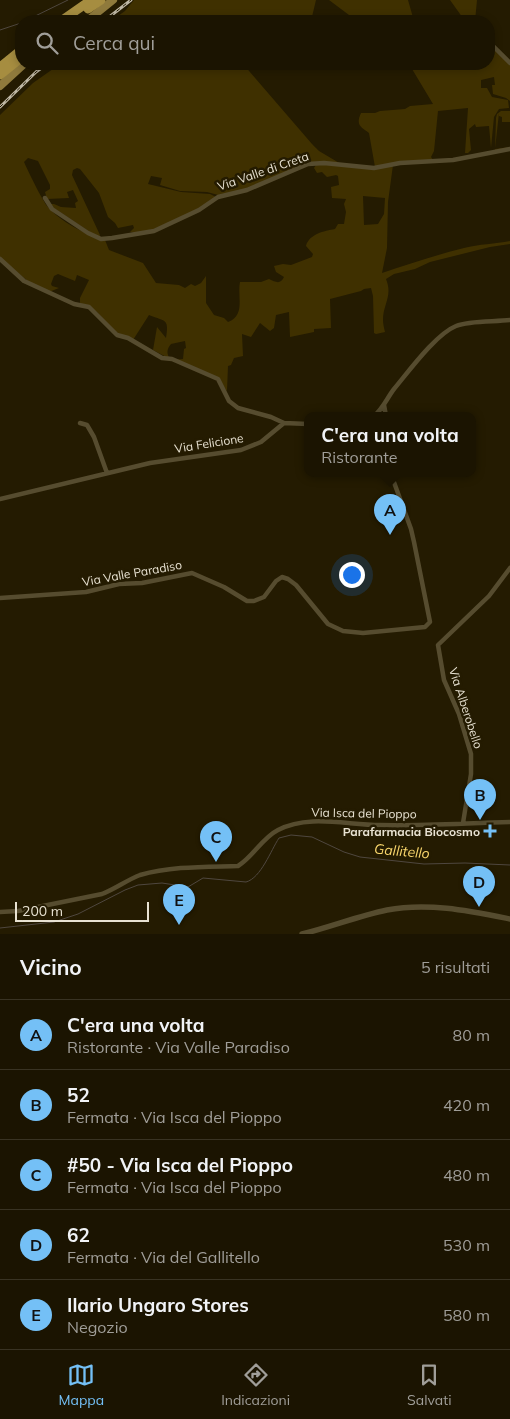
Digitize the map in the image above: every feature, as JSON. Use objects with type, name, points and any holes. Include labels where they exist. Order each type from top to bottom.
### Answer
[{"type":"highway","points":[[70,15],[91,0]]},
{"type":"highway","points":[[80,15],[100,0]]},
{"type":"highway","points":[[0,67],[15,55]]},
{"type":"highway","points":[[0,75],[15,63]]},
{"type":"main road","points":[[94,15],[113,0]]},
{"type":"main road","points":[[0,86],[17,70]]},
{"type":"street","points":[[495,48],[510,63]]},
{"type":"street","name":"Via Valle di Creta","points":[[45,198],[52,210],[88,233],[101,239],[112,238],[154,231],[199,210],[218,197],[247,190],[308,164],[324,163],[374,168],[400,163],[453,160],[510,150]]},
{"type":"street","points":[[0,259],[24,281],[74,304],[89,307],[117,335],[128,338],[162,358],[172,360],[218,379],[229,401],[238,408],[271,417],[284,423],[304,424]]},
{"type":"street","points":[[379,412],[390,394],[446,332],[456,326],[470,323],[510,320]]},
{"type":"street","points":[[384,404],[385,412]]},
{"type":"street","points":[[80,423],[87,425],[94,437],[107,473]]},
{"type":"street","name":"Via Felicione","points":[[0,499],[159,461],[241,450],[261,442],[284,423]]},
{"type":"street","name":"Via Valle Paradiso","points":[[0,598],[86,592],[119,584],[142,583],[192,573],[224,587],[247,600],[254,601],[264,597],[276,581],[282,578],[292,582],[328,624],[343,631],[363,633],[425,628],[430,622],[414,542],[392,477]]},
{"type":"street","name":"Via Alberobello","points":[[463,823],[471,774],[471,754],[459,714],[444,680],[438,646],[489,596],[510,568]]},
{"type":"street","name":"Via Isca del Pioppo","points":[[0,912],[18,911],[102,894],[114,890],[131,879],[171,869],[238,866],[276,830],[305,822],[322,821],[378,825],[510,822]]},
{"type":"street","points":[[302,934],[372,913],[414,907],[461,910],[510,919]]},
{"type":"shaded area","points":[[134,0],[316,0],[312,15],[119,15]]},
{"type":"shaded area","points":[[329,0],[408,0],[412,15],[349,15]]},
{"type":"shaded area","points":[[450,0],[477,0],[476,15],[461,15]]},
{"type":"shaded area","points":[[495,48],[510,65],[510,101],[506,98],[493,94],[492,85],[495,85],[494,77],[481,80],[481,88],[487,88],[492,97],[508,100],[509,108],[499,109],[494,117],[491,148],[489,126],[476,127],[475,124],[469,129],[471,150],[465,153],[468,108],[438,111],[434,151],[431,157],[433,160],[375,167],[369,133],[359,123],[361,113],[375,113],[405,109],[410,106],[433,104],[413,70],[495,70]]},
{"type":"shaded area","points":[[51,70],[248,70],[312,144],[319,151],[341,164],[309,165],[250,188],[222,196],[207,192],[180,191],[160,185],[162,178],[151,176],[148,184],[181,192],[210,194],[216,197],[199,210],[154,229],[137,233],[130,232],[134,228],[133,225],[118,228],[108,217],[99,193],[80,169],[77,168],[73,170],[72,175],[100,235],[99,238],[48,204],[76,208],[75,203],[78,201],[73,190],[67,192],[69,198],[47,199],[45,192],[50,189],[50,185],[38,161],[28,158],[24,162],[43,199],[53,213],[74,227],[90,235],[98,238],[105,240],[109,250],[143,263],[156,283],[179,285],[185,288],[191,284],[195,286],[201,283],[206,276],[206,303],[214,315],[224,318],[228,322],[234,319],[239,310],[240,282],[261,282],[269,279],[281,281],[284,277],[276,272],[274,266],[291,265],[312,257],[313,254],[306,246],[310,239],[322,232],[335,229],[338,224],[344,224],[346,212],[344,204],[346,199],[332,198],[331,187],[339,185],[338,176],[327,177],[322,172],[317,173],[314,168],[316,165],[374,169],[393,165],[388,202],[387,248],[382,273],[470,247],[510,241],[510,244],[430,262],[415,269],[394,274],[386,279],[388,295],[383,314],[385,332],[374,333],[371,288],[330,299],[331,328],[314,329],[314,332],[290,337],[289,312],[276,315],[274,328],[270,331],[260,323],[251,337],[242,334],[243,356],[234,358],[231,365],[228,366],[227,391],[219,381],[173,360],[183,359],[184,349],[186,348],[185,341],[171,344],[168,351],[170,359],[153,350],[157,327],[166,338],[167,327],[163,320],[149,315],[133,340],[114,331],[97,312],[80,303],[80,298],[89,280],[77,275],[75,281],[58,274],[54,276],[51,284],[59,288],[49,292],[29,282],[0,258],[0,115],[33,83]],"holes":[[[363,196],[385,198],[384,214],[378,224],[364,225]]]},
{"type":"shaded area","points":[[501,111],[510,111],[510,122],[502,122],[502,117],[499,116],[499,113],[495,148],[497,114]]},
{"type":"waterway","points":[[37,15],[68,0]]},
{"type":"waterway","points":[[0,30],[15,25]]},
{"type":"waterway","name":"Gallitello","points":[[0,928],[54,922],[78,914],[138,885],[162,883],[188,887],[203,878],[246,882],[261,869],[279,838],[291,835],[312,837],[344,852],[360,857],[424,864],[510,865]]},
{"type":"railway","points":[[112,15],[131,0]]},
{"type":"railway","points":[[0,107],[39,70]]},
{"type":"place","name":"C'era una volta","points":[[390,535]]},
{"type":"place","name":"52","points":[[480,820]]},
{"type":"place","name":"Parafarmacia Biocosmo","points":[[490,831]]},
{"type":"place","name":"#50 - Via Isca del Pioppo","points":[[216,862]]},
{"type":"place","name":"62","points":[[479,907]]},
{"type":"place","name":"Ilario Ungaro Stores","points":[[179,925]]}]
